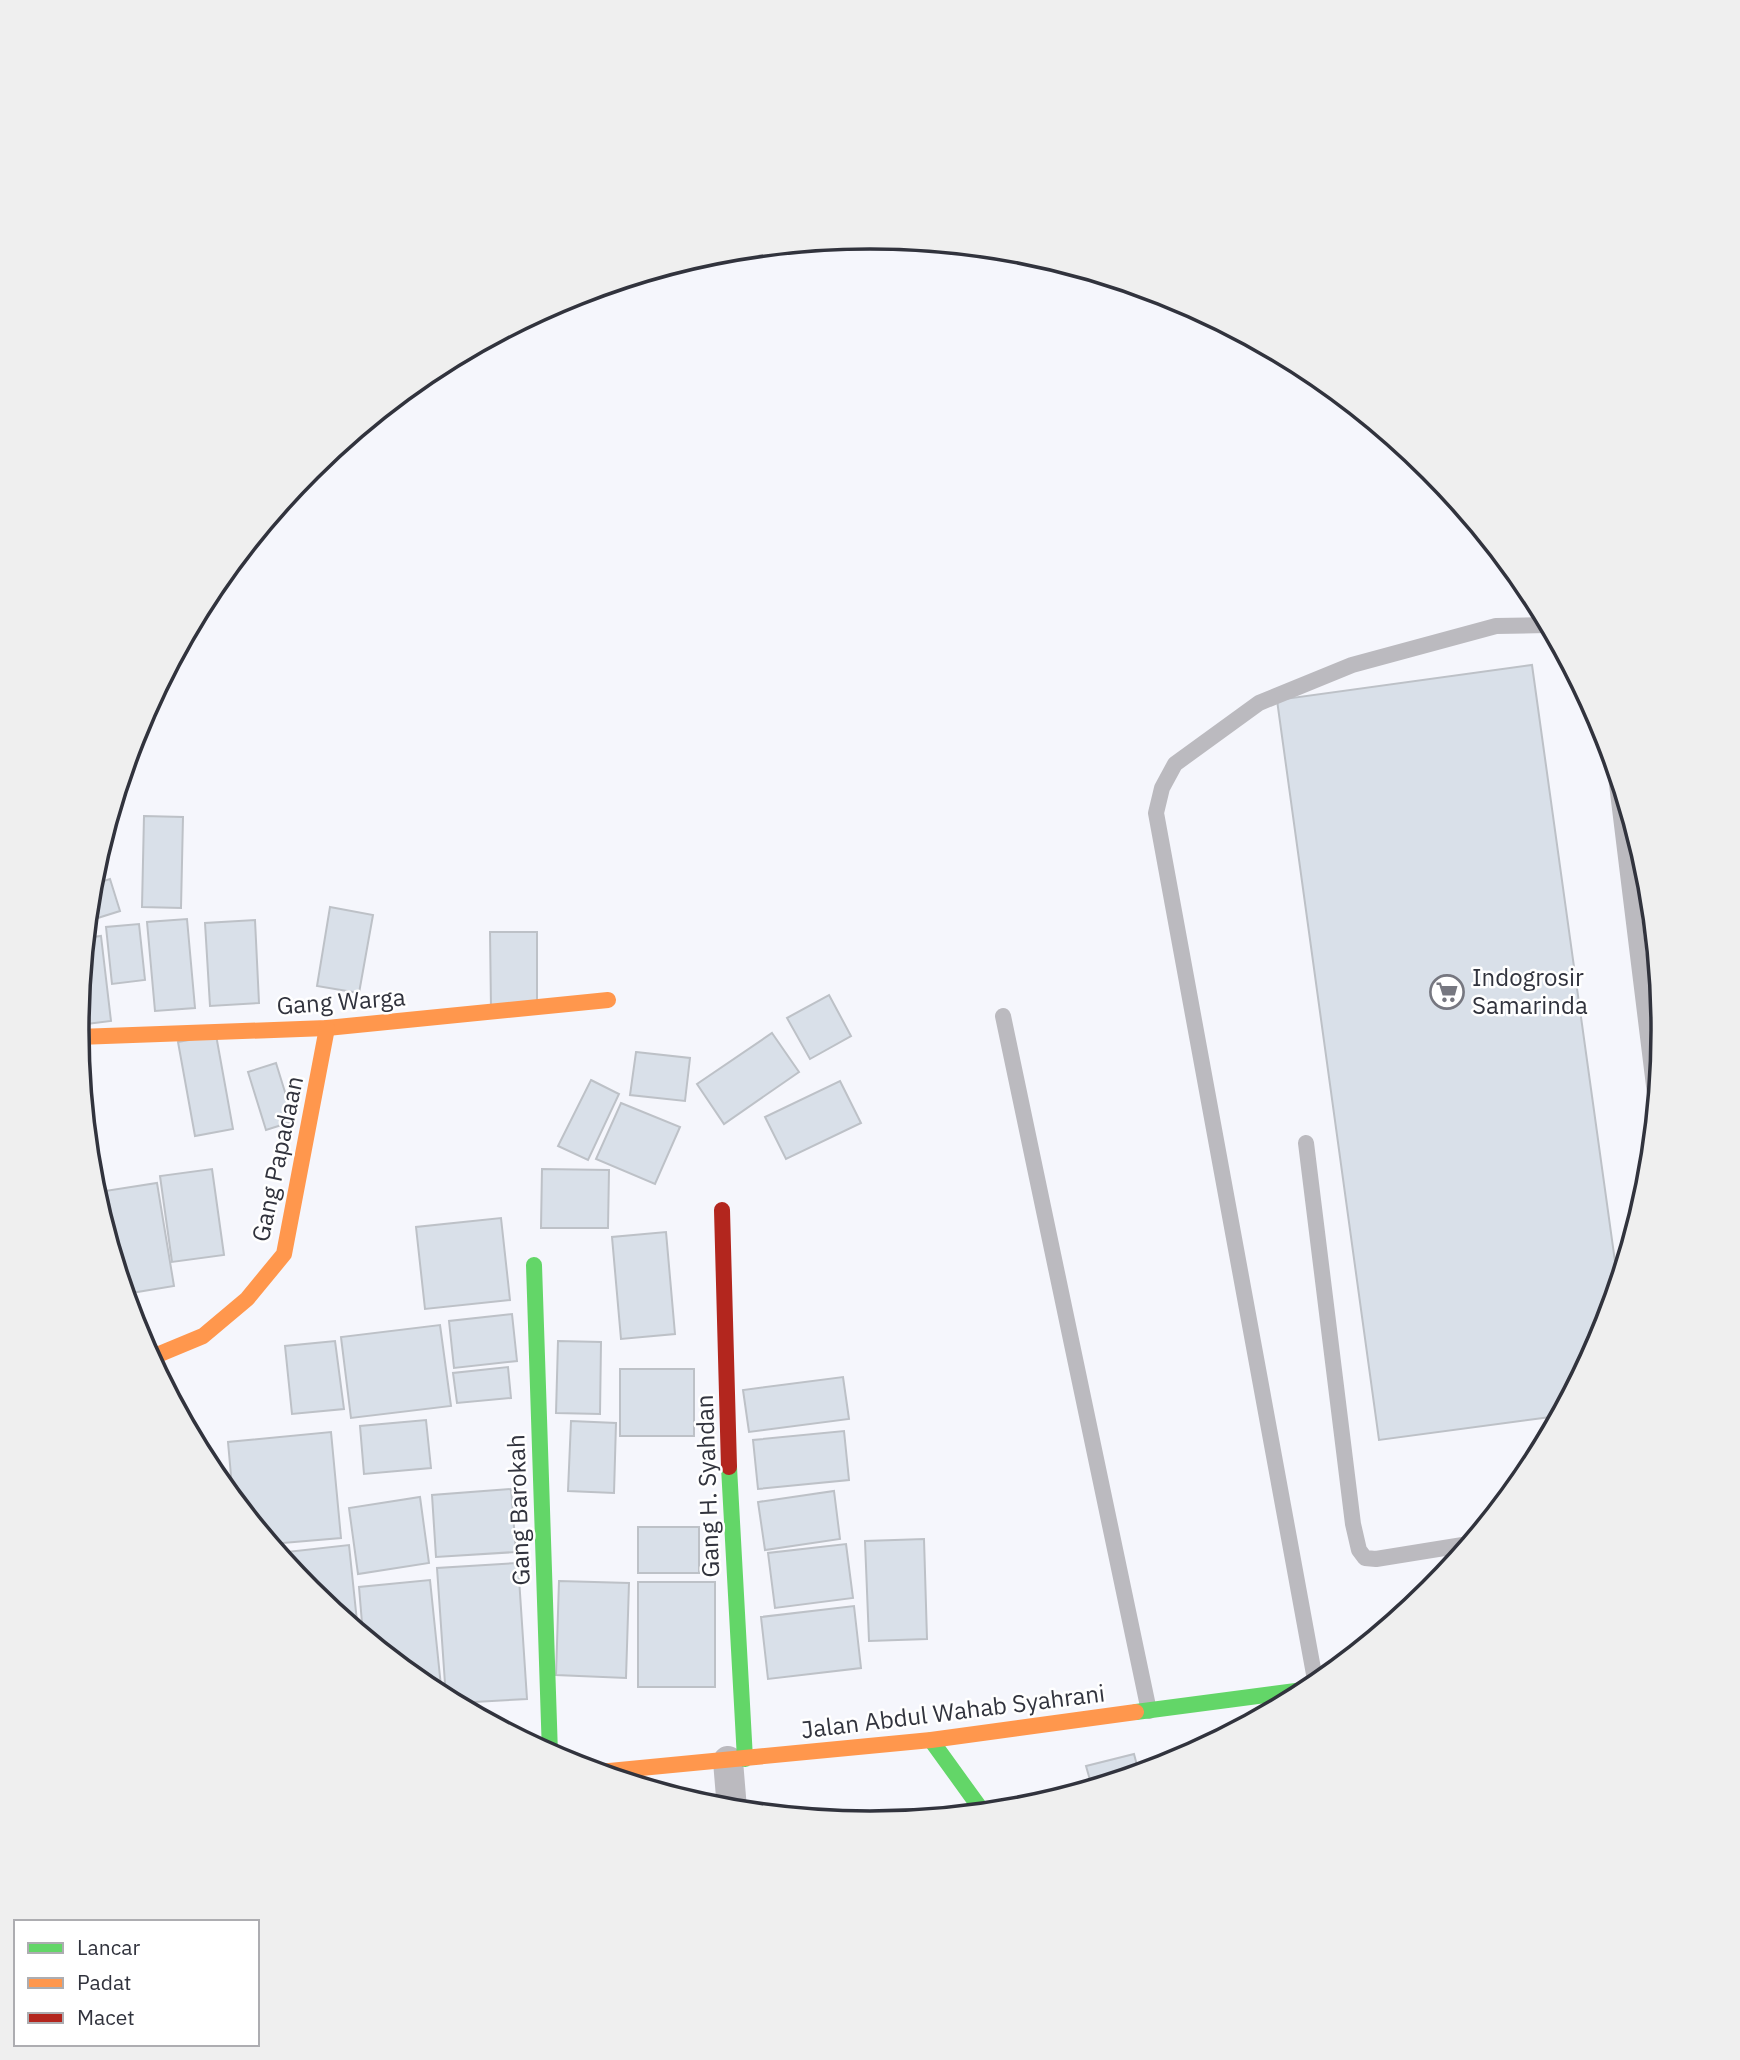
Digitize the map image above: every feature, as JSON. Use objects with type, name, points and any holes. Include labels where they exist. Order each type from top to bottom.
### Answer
[{"type":"main road","name":"Gang Warga","points":[[89,1037],[327,1028],[608,1000]]},
{"type":"main road","name":"Gang Papadaan","points":[[160,1354],[203,1336],[247,1299],[284,1254],[327,1028]]},
{"type":"main road","name":"Gang H. Syahdan","points":[[722,1210],[736,1760]]},
{"type":"main road","name":"Gang Barokah","points":[[534,1265],[550,1741]]},
{"type":"main road","name":"Jalan Abdul Wahab Syahrani","points":[[624,1771],[931,1740],[1281,1693]]},
{"type":"main road","points":[[931,1740],[977,1803]]},
{"type":"street","points":[[733,1798],[736,1760]]},
{"type":"lane","points":[[1314,1672],[1156,813],[1162,788],[1175,764],[1259,703],[1352,665],[1496,626],[1537,625]]},
{"type":"lane","points":[[1621,819],[1650,1054]]},
{"type":"lane","points":[[1003,1016],[1149,1711]]},
{"type":"lane","points":[[1306,1143],[1351,1512],[1359,1550],[1365,1558],[1376,1559],[1456,1546]]},
{"type":"building","name":"Indogrosir Samarinda","points":[[1532,665],[1615,1261],[1591,1329],[1547,1417],[1379,1440],[1277,700]]},
{"type":"building","points":[[144,816],[183,817],[181,908],[142,907]]},
{"type":"building","points":[[110,879],[120,911],[98,918],[104,881]]},
{"type":"building","points":[[330,907],[373,915],[359,993],[317,986]]},
{"type":"building","points":[[187,919],[195,1008],[155,1011],[147,922]]},
{"type":"building","points":[[255,920],[259,1003],[210,1006],[205,923]]},
{"type":"building","points":[[139,924],[145,980],[112,984],[106,927]]},
{"type":"building","points":[[490,932],[537,932],[537,1007],[491,1008]]},
{"type":"building","points":[[101,936],[111,1021],[89,1024],[91,979],[95,937]]},
{"type":"building","points":[[829,995],[851,1036],[810,1059],[787,1018]]},
{"type":"building","points":[[772,1033],[799,1072],[724,1124],[697,1084]]},
{"type":"building","points":[[216,1035],[233,1129],[195,1136],[178,1042]]},
{"type":"building","points":[[636,1052],[690,1058],[685,1101],[630,1095]]},
{"type":"building","points":[[276,1063],[294,1121],[266,1130],[248,1072]]},
{"type":"building","points":[[591,1080],[619,1094],[588,1160],[558,1146]]},
{"type":"building","points":[[840,1081],[861,1123],[786,1159],[765,1117]]},
{"type":"building","points":[[621,1103],[680,1127],[655,1184],[596,1159]]},
{"type":"building","points":[[212,1169],[224,1255],[172,1262],[160,1176]]},
{"type":"building","points":[[542,1169],[609,1170],[608,1228],[541,1228]]},
{"type":"building","points":[[157,1183],[174,1286],[135,1292],[106,1191]]},
{"type":"building","points":[[501,1218],[510,1300],[425,1309],[416,1227]]},
{"type":"building","points":[[666,1232],[675,1334],[621,1339],[612,1237]]},
{"type":"building","points":[[512,1314],[517,1361],[454,1368],[449,1321]]},
{"type":"building","points":[[440,1325],[451,1406],[351,1418],[341,1337]]},
{"type":"building","points":[[335,1341],[344,1409],[292,1414],[285,1346]]},
{"type":"building","points":[[558,1341],[601,1342],[600,1414],[556,1413]]},
{"type":"building","points":[[508,1367],[511,1398],[457,1403],[453,1373]]},
{"type":"building","points":[[620,1369],[694,1369],[694,1436],[620,1436]]},
{"type":"building","points":[[843,1377],[849,1419],[749,1432],[743,1390]]},
{"type":"building","points":[[426,1420],[431,1468],[364,1474],[360,1426]]},
{"type":"building","points":[[571,1421],[616,1423],[614,1493],[568,1491]]},
{"type":"building","points":[[844,1431],[849,1480],[758,1489],[753,1440]]},
{"type":"building","points":[[331,1432],[341,1538],[281,1543],[231,1478],[228,1442]]},
{"type":"building","points":[[511,1489],[516,1552],[436,1557],[432,1495]]},
{"type":"building","points":[[834,1491],[840,1539],[765,1550],[758,1502]]},
{"type":"building","points":[[420,1497],[429,1563],[358,1574],[349,1508]]},
{"type":"building","points":[[638,1527],[699,1527],[699,1573],[638,1573]]},
{"type":"building","points":[[924,1539],[927,1639],[869,1641],[865,1541]]},
{"type":"building","points":[[846,1544],[853,1598],[775,1608],[768,1553]]},
{"type":"building","points":[[349,1545],[357,1618],[318,1582],[289,1552]]},
{"type":"building","points":[[518,1563],[527,1699],[474,1702],[445,1685],[437,1568]]},
{"type":"building","points":[[430,1580],[441,1682],[362,1623],[359,1587]]},
{"type":"building","points":[[559,1581],[629,1583],[626,1678],[556,1675]]},
{"type":"building","points":[[638,1582],[715,1582],[715,1687],[638,1687]]},
{"type":"building","points":[[854,1606],[861,1668],[768,1679],[761,1617]]},
{"type":"building","points":[[1134,1754],[1136,1763],[1090,1779],[1086,1766]]},
{"type":"traffic: fast","points":[[534,1265],[550,1741]]},
{"type":"traffic: fast","points":[[729,1467],[745,1759]]},
{"type":"traffic: fast","points":[[1136,1712],[1281,1693]]},
{"type":"traffic: fast","points":[[931,1740],[977,1803]]},
{"type":"traffic: slow","points":[[89,1037],[327,1028],[608,1000]]},
{"type":"traffic: slow","points":[[160,1354],[203,1336],[247,1299],[284,1254],[327,1028]]},
{"type":"traffic: slow","points":[[622,1770],[931,1740],[1136,1712]]},
{"type":"traffic: jam","points":[[722,1210],[729,1467]]},
{"type":"place","name":"Indogrosir Samarinda","points":[[1447,992]]}]
